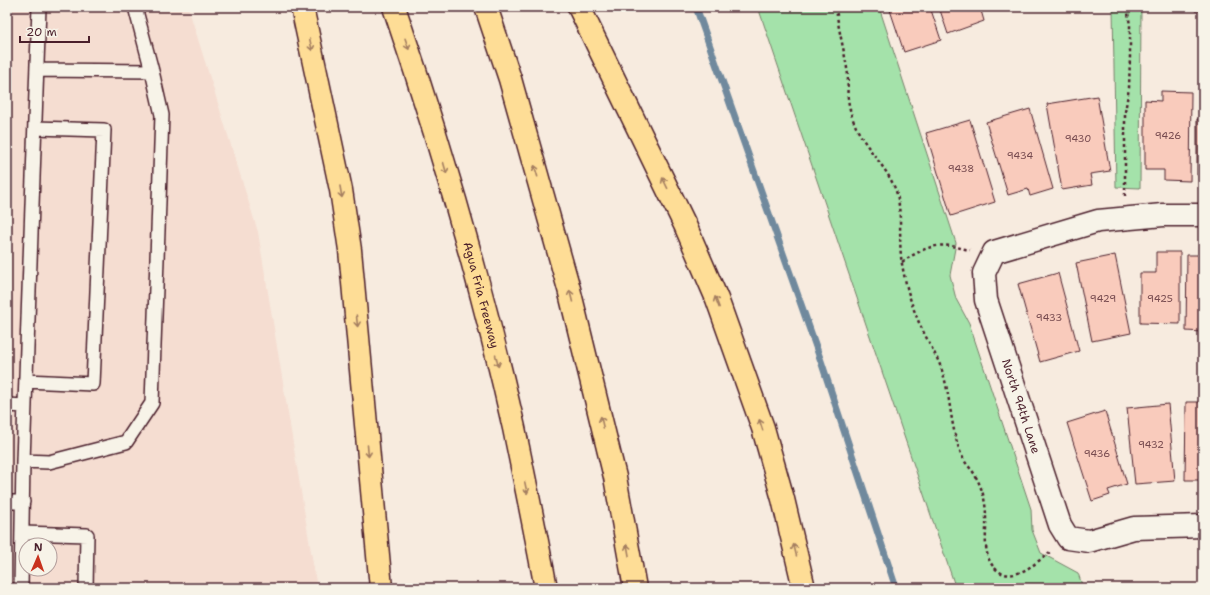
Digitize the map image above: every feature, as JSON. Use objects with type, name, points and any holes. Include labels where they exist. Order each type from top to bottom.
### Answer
[{"type":"highway","points":[[302,7],[341,190],[350,250],[381,588]]},
{"type":"highway","name":"Agua Fria Freeway","points":[[394,7],[418,76],[490,331],[513,427],[546,588]]},
{"type":"highway","points":[[486,7],[510,79],[569,289],[614,477],[635,588]]},
{"type":"highway","points":[[579,7],[685,225],[716,300],[762,428],[784,506],[804,588]]},
{"type":"street","points":[[994,252],[1098,221],[1163,215],[1203,215]]},
{"type":"street","name":"North 94th Lane","points":[[994,252],[984,273],[986,300],[1060,525],[1068,538]]},
{"type":"street","points":[[1068,538],[1089,541],[1134,528],[1203,526]]},
{"type":"lane","points":[[21,588],[23,461],[39,7]]},
{"type":"lane","points":[[23,461],[49,462],[126,442],[152,403],[162,115],[152,71],[134,7]]},
{"type":"lane","points":[[37,70],[152,71]]},
{"type":"lane","points":[[26,381],[93,384],[104,130],[35,128]]},
{"type":"lane","points":[[7,405],[25,406]]},
{"type":"lane","points":[[7,502],[23,502]]},
{"type":"lane","points":[[22,533],[87,535],[86,588]]},
{"type":"path","points":[[836,7],[848,76],[848,97],[850,110],[857,128],[870,151],[888,173],[896,192],[899,206],[902,263],[908,292],[916,316],[940,366],[948,391],[957,440],[963,458],[975,474],[982,488],[986,519],[985,542],[988,556],[992,565],[998,571],[1009,574],[1020,573],[1068,538]]},
{"type":"path","points":[[1124,219],[1125,112],[1129,88],[1130,56],[1130,25],[1127,7]]},
{"type":"path","points":[[902,263],[927,247],[938,245],[994,252]]},
{"type":"shaded area","points":[[7,7],[188,7],[258,232],[317,588],[7,588]]},
{"type":"green space","points":[[758,7],[879,7],[956,243],[950,275],[956,299],[969,323],[1031,509],[1032,530],[1041,553],[1078,573],[1082,585],[954,583]]},
{"type":"green space","points":[[1113,7],[1141,7],[1140,188],[1116,187]]},
{"type":"building","points":[[889,7],[930,7],[941,40],[904,52]]},
{"type":"building","points":[[939,7],[980,7],[984,21],[948,34]]},
{"type":"building","points":[[1195,7],[1203,7],[1203,11],[1195,11]]},
{"type":"building","points":[[1161,91],[1191,92],[1190,181],[1164,180],[1164,170],[1145,170],[1145,100],[1161,101]]},
{"type":"building","points":[[1097,96],[1110,171],[1090,174],[1092,185],[1062,190],[1047,104]]},
{"type":"building","points":[[1030,109],[1053,189],[1030,196],[1028,189],[1008,195],[986,122]]},
{"type":"building","points":[[1197,119],[1203,120],[1203,175],[1197,175]]},
{"type":"building","points":[[970,120],[995,202],[951,216],[926,133]]},
{"type":"building","points":[[1156,252],[1180,252],[1180,324],[1140,323],[1140,273],[1156,273]]},
{"type":"building","points":[[1115,255],[1131,333],[1092,341],[1076,263]]},
{"type":"building","points":[[1187,255],[1203,255],[1203,332],[1186,331]]},
{"type":"building","points":[[1058,273],[1079,351],[1040,362],[1018,284]]},
{"type":"building","points":[[1186,402],[1203,402],[1203,480],[1185,480]]},
{"type":"building","points":[[1168,404],[1175,481],[1135,484],[1127,408]]},
{"type":"building","points":[[1105,411],[1127,484],[1108,490],[1110,495],[1092,501],[1067,423]]},
{"type":"waterway","points":[[696,7],[821,361],[896,588]]}]
